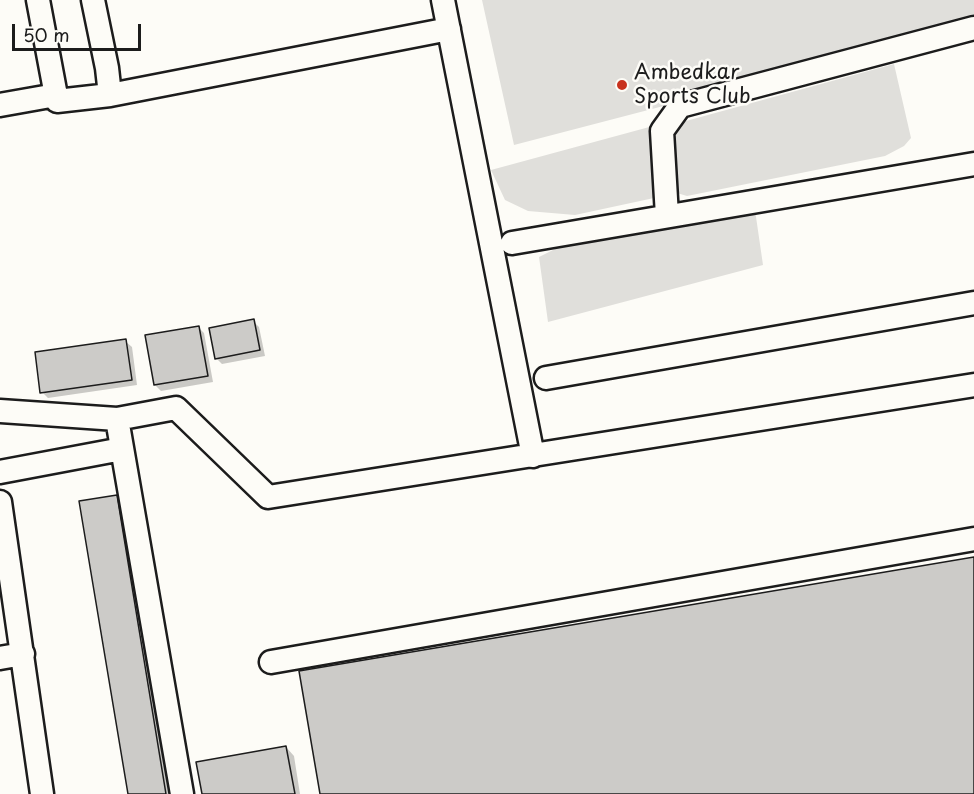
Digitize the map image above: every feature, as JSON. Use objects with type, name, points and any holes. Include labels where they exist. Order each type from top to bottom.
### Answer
[{"type":"lane","points":[[38,0],[56,98]]},
{"type":"lane","points":[[93,0],[107,68],[110,95]]},
{"type":"lane","points":[[443,0],[533,456]]},
{"type":"lane","points":[[0,105],[56,98],[110,95],[449,28]]},
{"type":"lane","points":[[667,216],[662,131],[680,106],[974,28]]},
{"type":"lane","points":[[512,243],[974,164]]},
{"type":"lane","points":[[546,378],[974,303]]},
{"type":"lane","points":[[0,411],[117,419],[176,408],[268,497],[974,385]]},
{"type":"lane","points":[[117,419],[182,794]]},
{"type":"lane","points":[[0,472],[122,449]]},
{"type":"lane","points":[[0,502],[42,794]]},
{"type":"lane","points":[[272,663],[974,539]]},
{"type":"lane","points":[[0,658],[23,654]]},
{"type":"shaded area","name":"Ambedkar Sports Club","points":[[482,0],[974,0],[974,25],[514,145]]},
{"type":"shaded area","points":[[894,64],[911,138],[904,146],[885,156],[687,196],[677,193],[671,175],[673,130],[686,121]]},
{"type":"shaded area","points":[[653,126],[657,190],[654,198],[575,215],[528,211],[505,200],[491,170]]},
{"type":"shaded area","points":[[755,210],[763,265],[548,322],[539,257],[569,242]]},
{"type":"building","points":[[254,319],[260,350],[215,359],[209,328]]},
{"type":"building","points":[[199,326],[208,376],[154,385],[145,335]]},
{"type":"building","points":[[126,339],[132,380],[40,393],[35,352]]},
{"type":"building","points":[[117,495],[166,794],[128,794],[79,501]]},
{"type":"building","points":[[974,557],[974,794],[320,794],[299,671]]},
{"type":"building","points":[[286,746],[295,794],[202,794],[196,762]]},
{"type":"place","name":"Ambedkar Sports Club","points":[[622,85]]}]
